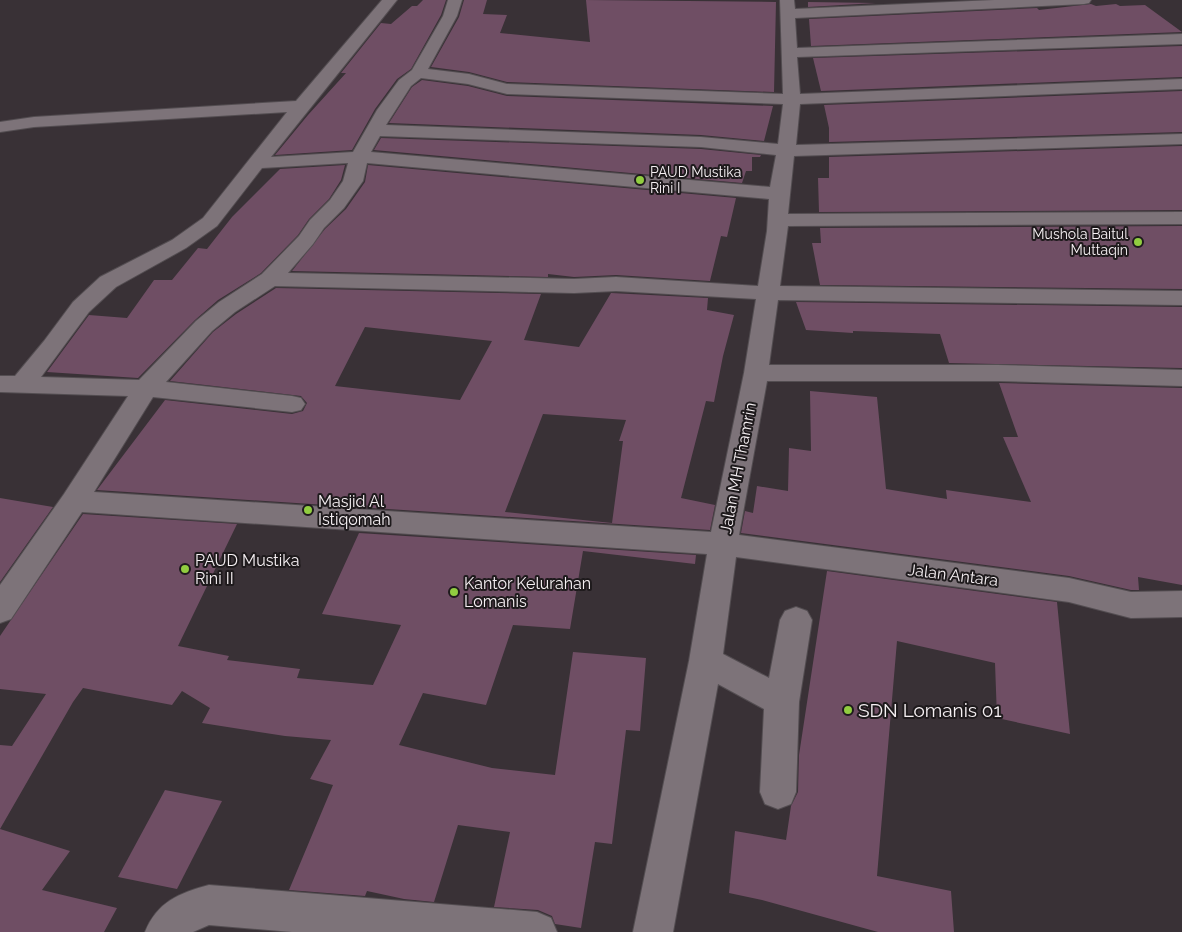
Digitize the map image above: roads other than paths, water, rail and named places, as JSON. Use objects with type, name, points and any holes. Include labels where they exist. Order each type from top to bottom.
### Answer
[{"type":"street","points":[[11,384],[53,346],[81,307],[108,282],[179,244],[210,222],[302,106],[390,0]]},
{"type":"street","points":[[0,610],[74,501],[146,388],[204,326],[227,307],[270,279],[306,240],[317,224],[337,204],[354,181],[359,157],[375,130],[405,83],[418,73],[450,16],[455,0]]},
{"type":"street","points":[[787,7],[1084,0]]},
{"type":"street","name":"Jalan MH Thamrin","points":[[653,932],[706,661],[723,544],[756,372],[787,151],[792,99],[787,7]]},
{"type":"street","points":[[790,52],[1182,39]]},
{"type":"street","points":[[418,73],[469,79],[480,84],[507,89],[792,99],[1182,84]]},
{"type":"street","points":[[0,127],[34,122],[302,106]]},
{"type":"street","points":[[375,130],[701,142],[787,151],[1182,139]]},
{"type":"street","points":[[258,163],[359,157],[779,207],[1182,218]]},
{"type":"street","points":[[270,279],[574,286],[616,284],[767,293],[1182,298]]},
{"type":"street","points":[[756,372],[998,372],[1182,378]]},
{"type":"street","points":[[11,384],[146,388],[292,404]]},
{"type":"street","name":"Jalan Antara","points":[[74,501],[723,544],[1069,590],[1131,605],[1182,604]]},
{"type":"street","points":[[778,792],[782,702],[796,620]]},
{"type":"street","points":[[706,661],[782,702]]},
{"type":"street","points":[[165,932],[171,923],[190,910],[209,905],[537,932]]},
{"type":"place","name":"PAUD Mustika Rini I","points":[[640,180]]},
{"type":"place","name":"Mushola Baitul Muttaqin","points":[[1138,242]]},
{"type":"place","name":"Masjid Al Istiqomah","points":[[308,510]]},
{"type":"place","name":"PAUD Mustika Rini II","points":[[185,569]]},
{"type":"place","name":"Kantor Kelurahan Lomanis","points":[[454,592]]},
{"type":"place","name":"SDN Lomanis 01","points":[[848,710]]}]
